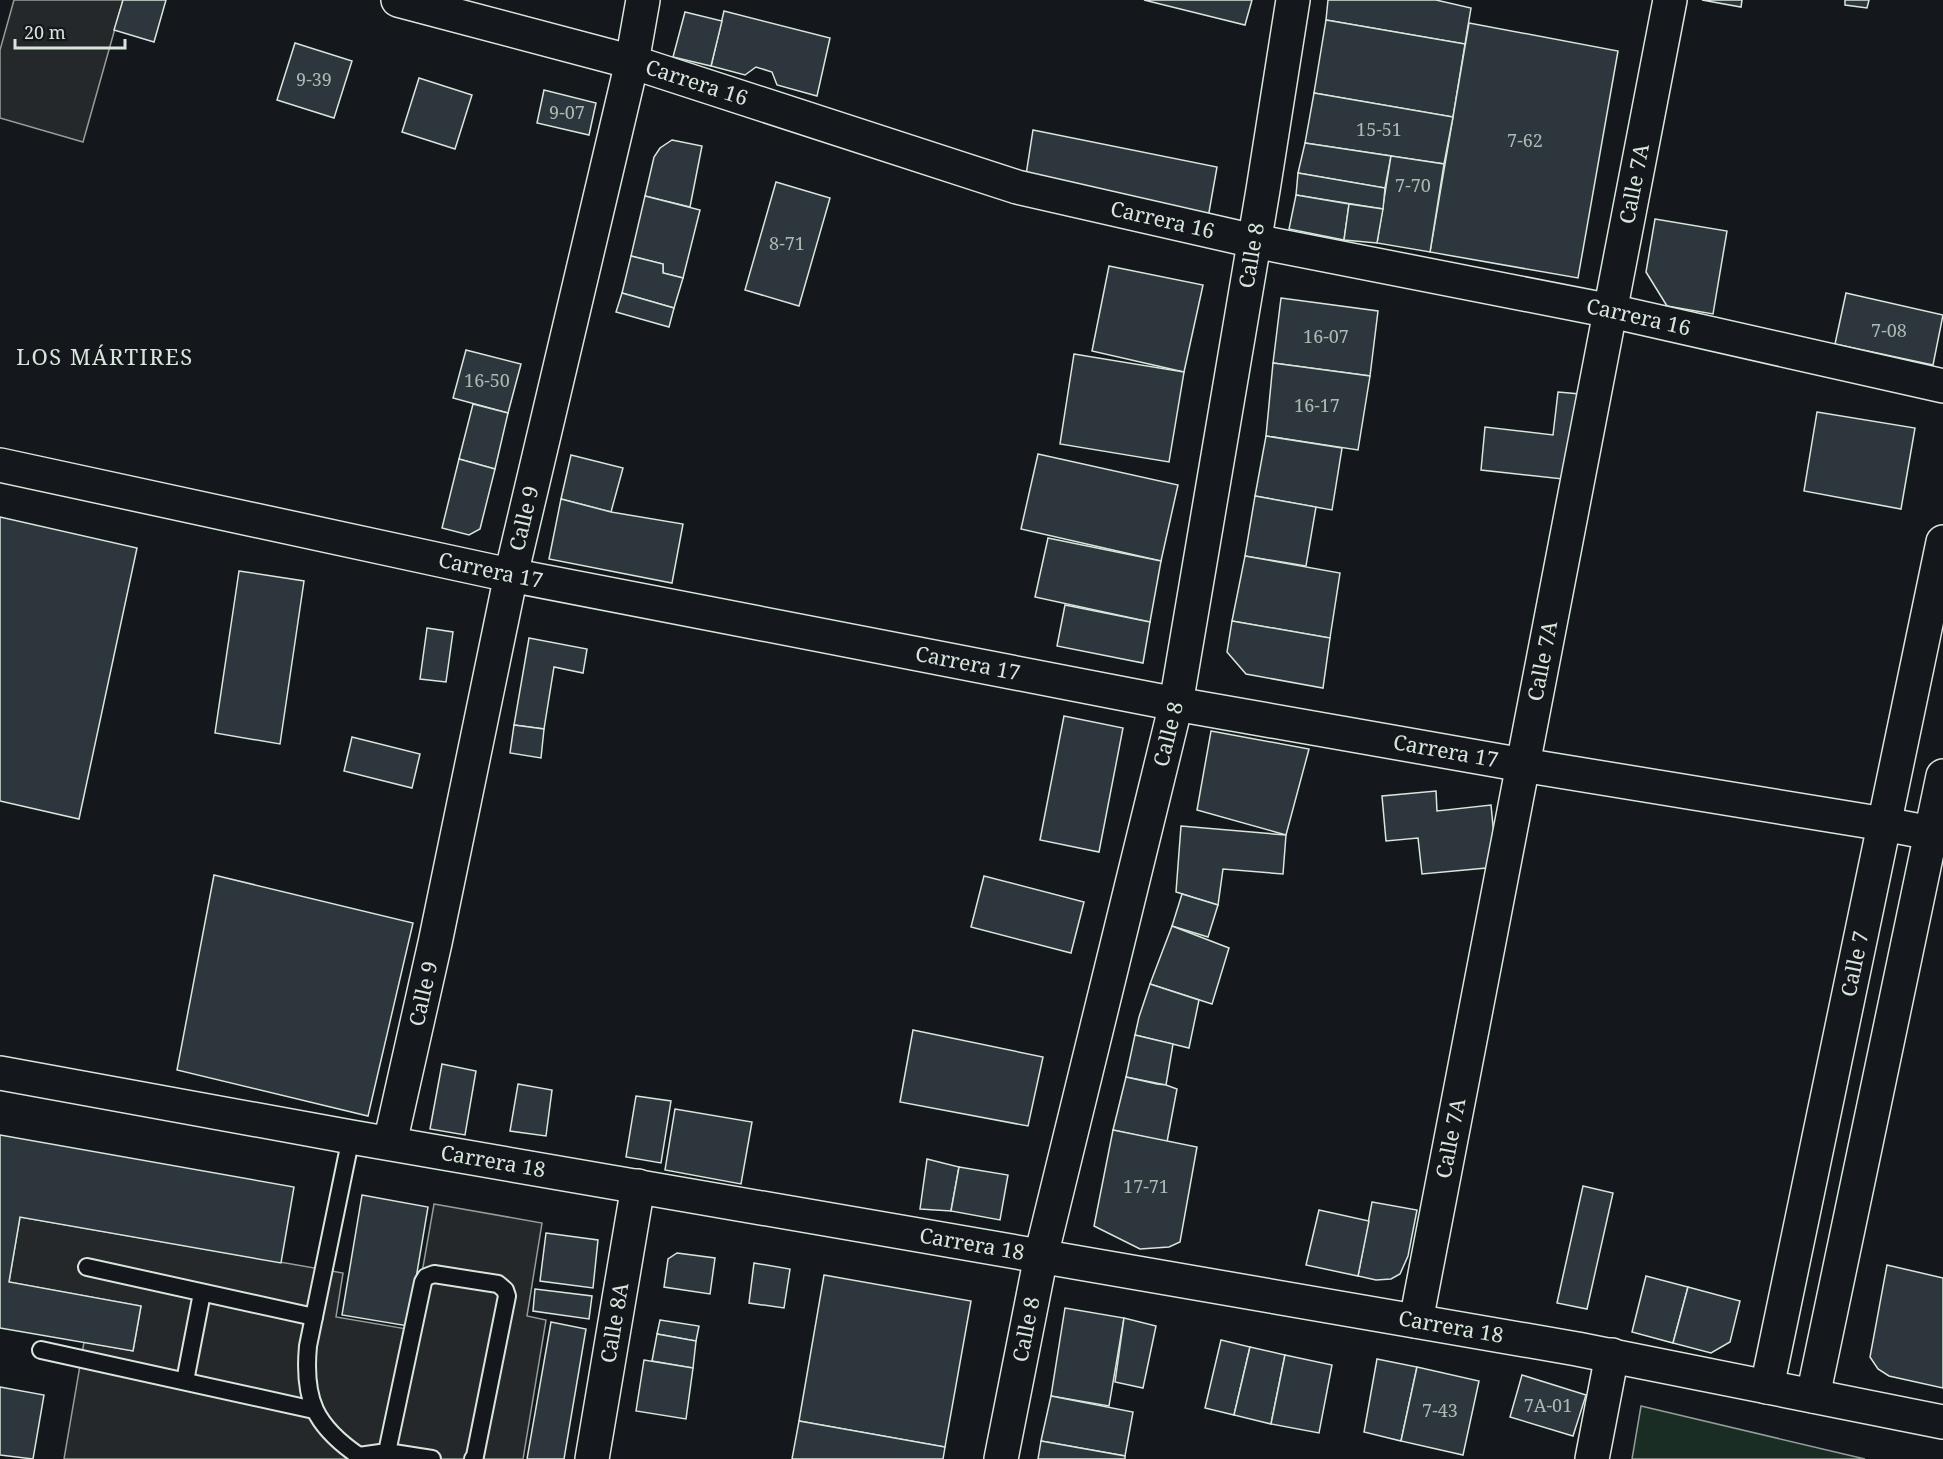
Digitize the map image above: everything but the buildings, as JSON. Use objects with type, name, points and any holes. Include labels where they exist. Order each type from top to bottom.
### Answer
[{"type":"street","name":"Carrera 16","points":[[398,0],[632,62],[1017,187],[1254,241],[1611,311],[1943,386]]},
{"type":"street","name":"Calle 9","points":[[390,1143],[435,943],[511,575],[632,62],[643,0]]},
{"type":"street","name":"Calle 8","points":[[1000,1459],[1041,1256],[1176,704],[1293,0]]},
{"type":"street","name":"Calle 7A","points":[[1416,1321],[1670,0]]},
{"type":"street","name":"Carrera 17","points":[[0,465],[511,575],[1176,704],[1937,834]]},
{"type":"street","name":"Calle 7","points":[[1767,1387],[1943,542]]},
{"type":"street","points":[[1813,1396],[1937,834],[1943,776]]},
{"type":"street","name":"Carrera 18","points":[[0,1073],[351,1137],[1612,1355],[1943,1422]]},
{"type":"street","name":"Calle 8A","points":[[592,1459],[638,1186]]},
{"type":"street","points":[[1592,1459],[1612,1355]]},
{"type":"lane","points":[[351,1137],[314,1317],[306,1366],[308,1390],[315,1410],[333,1436],[359,1458],[387,1452],[432,1459]]},
{"type":"lane","points":[[87,1267],[314,1317]]},
{"type":"lane","points":[[387,1452],[423,1282],[426,1277],[434,1274],[498,1284],[505,1290],[507,1296],[473,1459]]},
{"type":"lane","points":[[185,1381],[202,1293]]},
{"type":"lane","points":[[41,1350],[315,1410]]},
{"type":"green space","points":[[1641,1406],[1865,1459],[1632,1459]]},
{"type":"shaded area","points":[[14,0],[123,0],[83,142],[0,118],[0,50]]},
{"type":"shaded area","points":[[434,1204],[542,1223],[527,1316],[546,1320],[523,1459],[64,1459],[84,1342],[133,1351],[141,1306],[9,1282],[20,1217],[343,1273],[336,1317],[412,1330]]},
{"type":"district","name":"LOS MÁRTIRES","points":[[105,357]]}]
